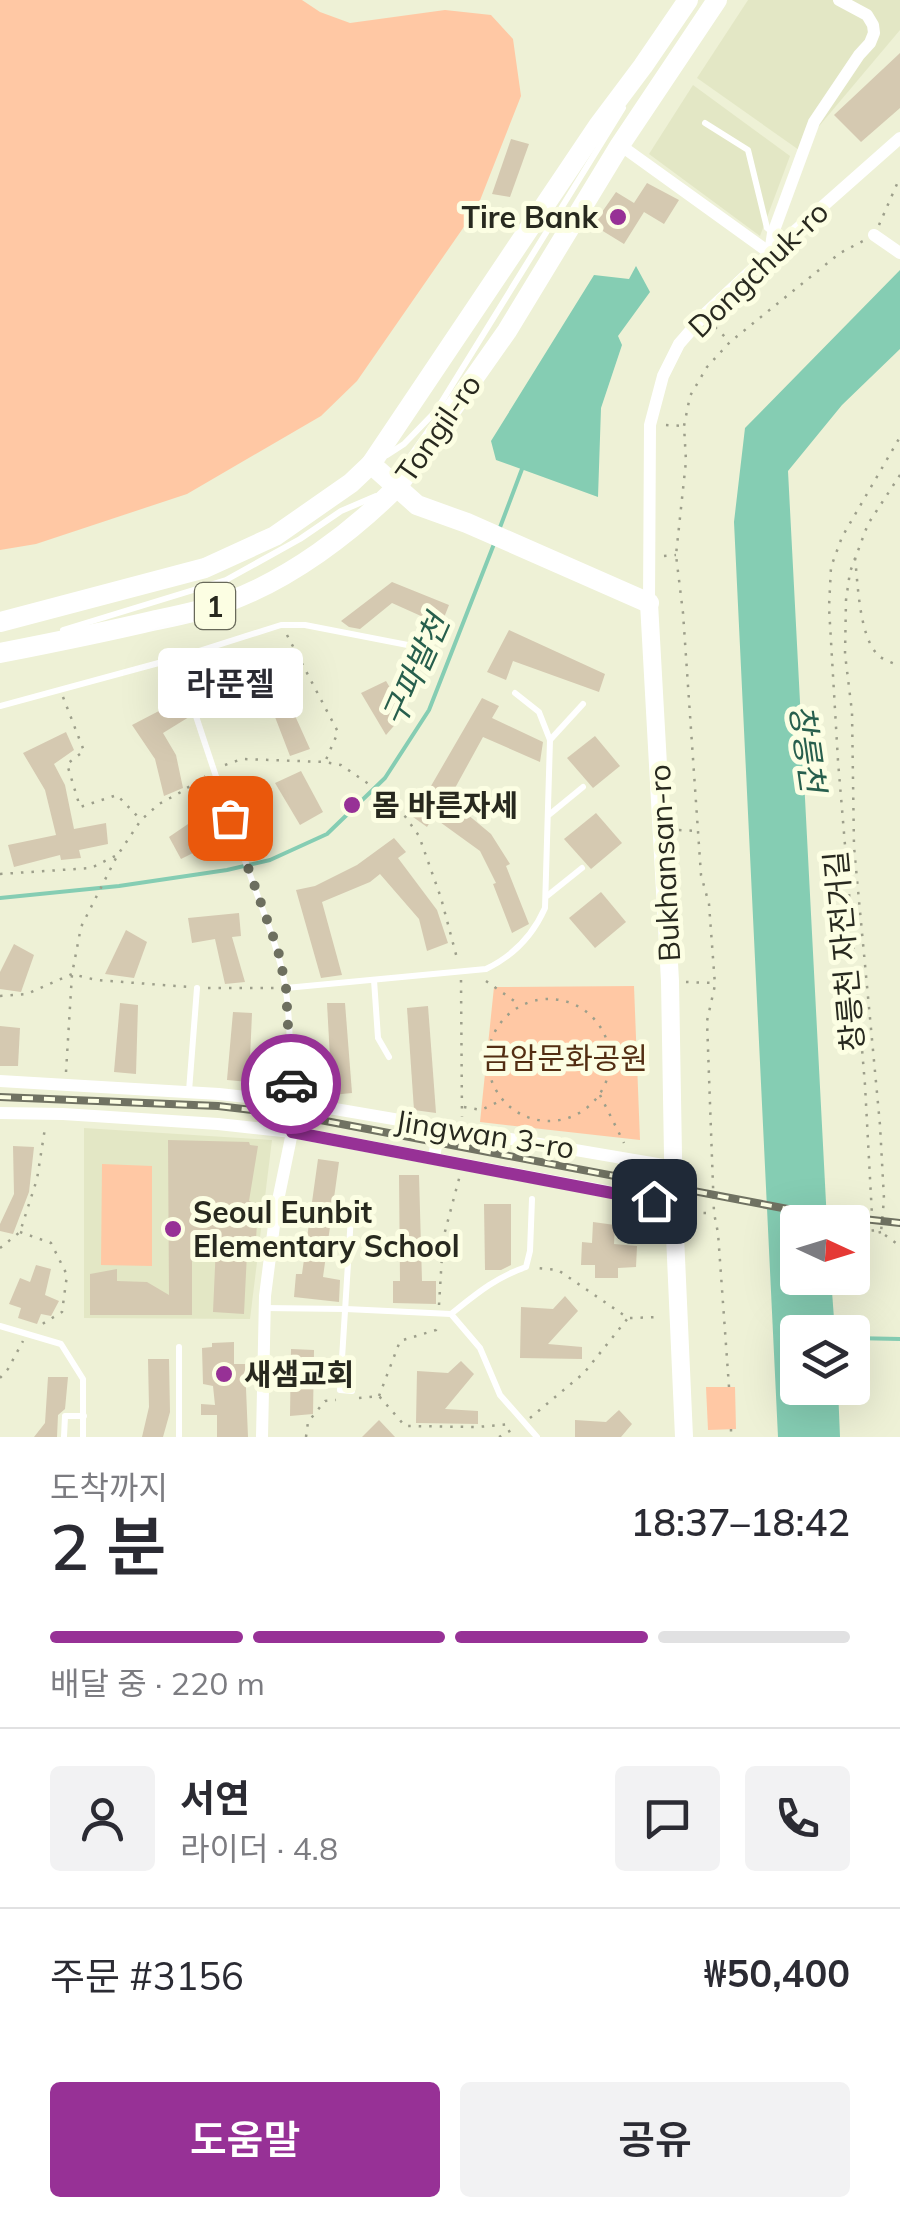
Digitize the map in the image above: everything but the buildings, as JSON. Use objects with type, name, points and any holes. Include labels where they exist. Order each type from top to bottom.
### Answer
[{"type":"main road","name":"Tongil-ro","points":[[0,622],[205,568],[275,536],[351,483],[371,464],[598,126],[688,0]]},
{"type":"main road","name":"Tongil-ro","points":[[0,651],[114,630],[228,602],[324,549],[378,506],[398,486],[507,331],[620,145],[716,0]]},
{"type":"main road","points":[[371,464],[418,504],[649,603]]},
{"type":"main road","name":"Bukhansan-ro","points":[[649,603],[670,981],[684,1437]]},
{"type":"street","points":[[620,145],[770,252],[773,233],[814,122],[874,33],[867,16],[839,0]]},
{"type":"street","name":"Dongchuk-ro","points":[[649,603],[650,425],[663,376],[680,344],[705,314],[770,252],[900,138]]},
{"type":"street","points":[[880,239],[900,253]]},
{"type":"street","name":"Jingwan 3-ro","points":[[0,1081],[294,1102],[675,1166]]},
{"type":"street","points":[[262,1437],[264,1308],[294,1102]]},
{"type":"street","name":"Jingwan 3-ro","points":[[0,1112],[292,1132],[674,1204]]},
{"type":"street","points":[[434,1158],[439,1127]]},
{"type":"lane","points":[[705,124],[748,150],[767,228],[773,233]]},
{"type":"lane","points":[[0,706],[178,658],[281,624],[418,646]]},
{"type":"lane","points":[[178,658],[278,950],[286,988],[294,1102]]},
{"type":"lane","points":[[286,988],[486,969],[508,958],[538,925],[546,908],[550,740],[539,712],[516,694]]},
{"type":"lane","points":[[550,740],[583,704]]},
{"type":"lane","points":[[549,814],[583,786]]},
{"type":"lane","points":[[546,897],[582,868]]},
{"type":"lane","points":[[374,980],[378,1038],[389,1057]]},
{"type":"lane","points":[[189,1092],[196,988]]},
{"type":"lane","points":[[264,1308],[451,1314],[486,1286],[526,1267],[532,1199]]},
{"type":"lane","points":[[351,1216],[340,1390],[352,1395]]},
{"type":"lane","points":[[451,1314],[480,1348],[500,1395],[536,1437]]},
{"type":"lane","points":[[0,1326],[60,1344],[83,1379],[83,1437]]},
{"type":"lane","points":[[178,1347],[180,1437]]},
{"type":"lane","points":[[64,1437],[65,1416],[84,1416]]},
{"type":"path","points":[[729,1387],[714,1212],[707,1021],[715,983],[709,904],[701,874],[676,555],[686,461],[684,426],[690,396],[707,367],[730,342],[840,253],[880,239],[900,182]]},
{"type":"path","points":[[715,328],[730,342]]},
{"type":"path","points":[[662,425],[684,426]]},
{"type":"path","points":[[900,436],[842,537],[831,567],[829,607],[865,1085],[872,1234],[880,1232],[900,1246]]},
{"type":"path","name":"창릉천 자전거길","points":[[880,1232],[884,1199],[854,848],[846,600],[850,572],[868,524],[900,475]]},
{"type":"path","points":[[664,556],[676,555]]},
{"type":"path","points":[[855,557],[859,604],[867,634],[876,654],[900,666]]},
{"type":"path","points":[[281,624],[338,732],[325,762]]},
{"type":"path","points":[[60,691],[84,751],[67,764],[80,807],[117,796],[142,820]]},
{"type":"path","points":[[364,780],[394,802],[419,836],[442,898],[461,972],[463,1124]]},
{"type":"path","points":[[678,830],[698,832]]},
{"type":"path","points":[[0,874],[91,868],[116,856]]},
{"type":"path","points":[[66,1076],[72,974],[81,927],[106,877]]},
{"type":"path","points":[[473,970],[520,1006]]},
{"type":"path","points":[[0,996],[28,994],[72,974],[96,980],[196,988],[286,988]]},
{"type":"path","points":[[686,982],[715,983]]},
{"type":"path","points":[[555,998],[588,1012],[601,1026],[611,1060],[608,1078],[588,1109],[552,1122],[534,1120],[502,1100],[488,1067],[489,1048],[506,1016],[520,1006],[555,998]]},
{"type":"path","points":[[600,1095],[624,1143]]},
{"type":"path","points":[[462,1107],[481,1110],[502,1100]]},
{"type":"path","points":[[0,1248],[20,1232],[37,1179],[46,1122]]},
{"type":"path","points":[[379,1396],[400,1341],[436,1330],[444,1239],[460,1171]]},
{"type":"path","points":[[693,1213],[714,1212]]},
{"type":"path","points":[[0,1378],[27,1334],[62,1312],[67,1275],[52,1242],[20,1232]]},
{"type":"path","points":[[526,1267],[558,1270],[628,1318],[660,1317]]},
{"type":"path","points":[[499,1437],[524,1423],[584,1372],[628,1318]]},
{"type":"path","points":[[352,1395],[379,1396],[405,1426],[477,1428],[524,1423]]},
{"type":"path","points":[[306,1437],[308,1422],[324,1401],[338,1400]]},
{"type":"path","points":[[731,1429],[732,1437]]},
{"type":"shaded area","points":[[748,0],[900,0],[900,30],[799,150],[697,78]]},
{"type":"shaded area","points":[[693,85],[790,156],[760,236],[649,154]]},
{"type":"shaded area","points":[[636,266],[650,292],[618,336],[622,345],[601,408],[598,497],[496,460],[491,441],[594,275],[629,279]]},
{"type":"shaded area","points":[[900,270],[900,349],[842,405],[788,471],[826,1205],[780,1205],[780,1295],[832,1295],[834,1315],[780,1315],[780,1405],[839,1405],[840,1437],[778,1437],[734,522],[745,428]]},
{"type":"shaded area","name":"Seoul Eunbit Elementary School","points":[[84,1128],[272,1140],[250,1319],[84,1318]]},
{"type":"green space","points":[[0,0],[302,0],[320,12],[350,23],[445,10],[491,15],[513,39],[521,96],[477,208],[357,381],[321,416],[187,494],[36,544],[0,550]]},
{"type":"green space","name":"금암문화공원","points":[[634,986],[640,1140],[480,1122],[494,987]]},
{"type":"green space","points":[[102,1164],[152,1166],[152,1266],[101,1265]]},
{"type":"green space","points":[[706,1387],[735,1387],[736,1429],[708,1430]]},
{"type":"waterway","name":"구파발천","points":[[499,530],[522,469]]},
{"type":"waterway","name":"구파발천","points":[[0,898],[227,870],[270,860],[327,834],[385,778],[429,710],[494,544]]},
{"type":"waterway","points":[[870,1338],[900,1339]]},
{"type":"railway","points":[[0,1097],[218,1106],[294,1115],[809,1213],[900,1223]]},
{"type":"way so far","points":[[230,818],[278,950],[286,988],[291,1084]]},
{"type":"place","name":"Tire Bank","points":[[618,217]]},
{"type":"place","name":"몸 바른자세","points":[[352,805]]},
{"type":"place","name":"라푼젤","points":[[230,818]]},
{"type":"place","name":"Seoul Eunbit Elementary School","points":[[173,1229]]},
{"type":"place","name":"새샘교회","points":[[224,1374]]},
{"type":"route","points":[[291,1084],[292,1132],[654,1201]]},
{"type":"water label","name":"창릉천","points":[[808,748]]}]
